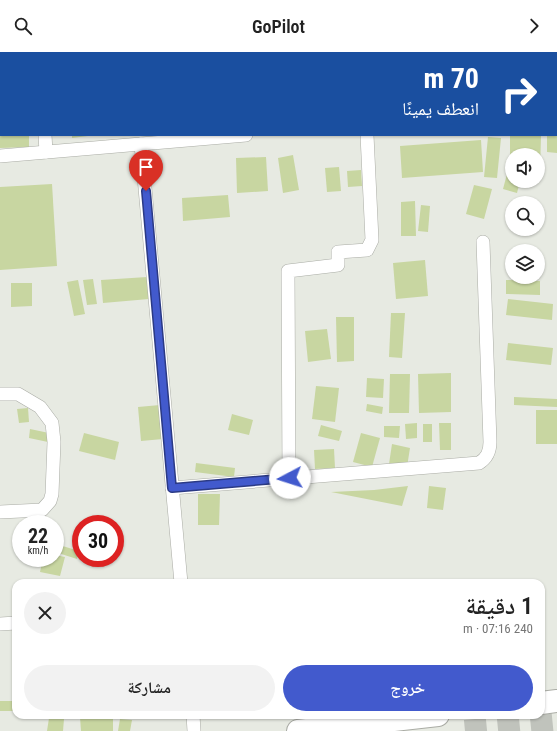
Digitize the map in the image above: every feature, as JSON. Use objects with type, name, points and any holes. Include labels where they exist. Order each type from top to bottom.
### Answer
[{"type":"highway","points":[[545,702],[557,701]]},
{"type":"highway","points":[[298,731],[403,719]]},
{"type":"street","points":[[45,136],[46,152]]},
{"type":"street","points":[[0,156],[234,136]]},
{"type":"street","points":[[290,478],[288,271],[338,265],[338,252],[367,250],[372,240],[367,136]]},
{"type":"street","points":[[141,144],[181,579]]},
{"type":"street","points":[[172,488],[479,464],[484,460],[490,450],[483,242]]},
{"type":"street","points":[[0,394],[18,394],[40,406],[52,423],[54,442],[52,494],[50,501],[42,510],[0,512]]},
{"type":"street","points":[[0,624],[12,623]]},
{"type":"street","points":[[193,719],[194,731]]},
{"type":"building","points":[[0,136],[29,136],[29,147],[0,148]]},
{"type":"building","points":[[72,136],[88,136],[72,138]]},
{"type":"building","points":[[510,136],[541,136],[541,148],[510,148]]},
{"type":"building","points":[[547,136],[557,136],[557,153],[547,152]]},
{"type":"building","points":[[488,137],[501,138],[497,178],[484,177]]},
{"type":"building","points":[[481,140],[483,172],[402,178],[400,146]]},
{"type":"building","points":[[293,155],[299,190],[283,193],[278,158]]},
{"type":"building","points":[[266,157],[268,191],[237,193],[236,158]]},
{"type":"building","points":[[339,167],[341,191],[327,192],[325,168]]},
{"type":"building","points":[[361,170],[362,186],[348,187],[347,171]]},
{"type":"building","points":[[505,182],[505,188],[518,188],[517,193],[503,189]]},
{"type":"building","points":[[52,184],[57,266],[0,270],[0,187]]},
{"type":"building","points":[[474,185],[492,189],[484,219],[466,214]]},
{"type":"building","points":[[228,195],[230,217],[183,221],[182,198]]},
{"type":"building","points":[[415,201],[416,236],[401,236],[401,202]]},
{"type":"building","points":[[421,205],[430,206],[428,232],[418,231]]},
{"type":"building","points":[[425,260],[428,296],[396,299],[393,263]]},
{"type":"building","points":[[147,277],[149,299],[103,303],[101,280]]},
{"type":"building","points":[[93,279],[97,304],[87,305],[83,280]]},
{"type":"building","points":[[78,280],[85,314],[74,316],[67,282]]},
{"type":"building","points":[[11,283],[32,283],[32,306],[11,307]]},
{"type":"building","points":[[506,284],[540,284],[540,295],[506,294]]},
{"type":"building","points":[[508,299],[553,304],[552,320],[506,315]]},
{"type":"building","points":[[391,313],[405,313],[402,358],[389,357]]},
{"type":"building","points":[[336,317],[354,317],[354,361],[337,362]]},
{"type":"building","points":[[327,329],[331,359],[308,362],[305,331]]},
{"type":"building","points":[[508,343],[553,348],[551,365],[506,360]]},
{"type":"building","points":[[451,373],[451,412],[419,413],[418,374]]},
{"type":"building","points":[[390,374],[410,374],[409,413],[389,413]]},
{"type":"building","points":[[367,378],[384,379],[383,398],[366,397]]},
{"type":"building","points":[[316,386],[339,388],[335,422],[312,419]]},
{"type":"building","points":[[514,397],[557,399],[557,407],[514,405]]},
{"type":"building","points":[[367,404],[383,407],[382,414],[366,411]]},
{"type":"building","points":[[160,405],[163,439],[141,441],[138,407]]},
{"type":"building","points":[[28,408],[29,422],[19,423],[17,409]]},
{"type":"building","points":[[536,410],[557,410],[557,444],[536,444]]},
{"type":"building","points":[[232,414],[253,420],[249,435],[228,430]]},
{"type":"building","points":[[417,423],[417,438],[406,439],[405,424]]},
{"type":"building","points":[[439,423],[451,423],[451,450],[440,450]]},
{"type":"building","points":[[423,424],[432,424],[432,442],[423,442]]},
{"type":"building","points":[[321,425],[342,431],[339,441],[318,436]]},
{"type":"building","points":[[384,426],[400,426],[399,438],[384,437]]},
{"type":"building","points":[[30,429],[49,433],[48,442],[29,438]]},
{"type":"building","points":[[84,433],[119,442],[115,460],[79,451]]},
{"type":"building","points":[[361,433],[380,438],[372,467],[353,462]]},
{"type":"building","points":[[392,444],[410,448],[407,467],[389,464]]},
{"type":"building","points":[[334,449],[335,468],[315,469],[314,450]]},
{"type":"building","points":[[196,463],[235,468],[234,477],[195,472]]},
{"type":"building","points":[[408,486],[402,506],[331,492],[374,490]]},
{"type":"building","points":[[429,486],[446,488],[443,510],[427,508]]},
{"type":"building","points":[[198,494],[220,494],[219,525],[198,525]]},
{"type":"building","points":[[64,546],[72,549],[72,557],[64,555]]},
{"type":"building","points":[[41,567],[62,567],[60,576],[40,572]]},
{"type":"building","points":[[0,701],[12,701],[12,711],[0,711]]},
{"type":"building","points":[[49,719],[64,719],[63,731],[47,731]]},
{"type":"building","points":[[80,719],[113,719],[113,731],[81,731]]},
{"type":"building","points":[[120,719],[132,720],[130,731],[118,731]]},
{"type":"tunnel","points":[[465,731],[557,722]]},
{"type":"route","points":[[146,191],[172,488],[290,478]]}]
